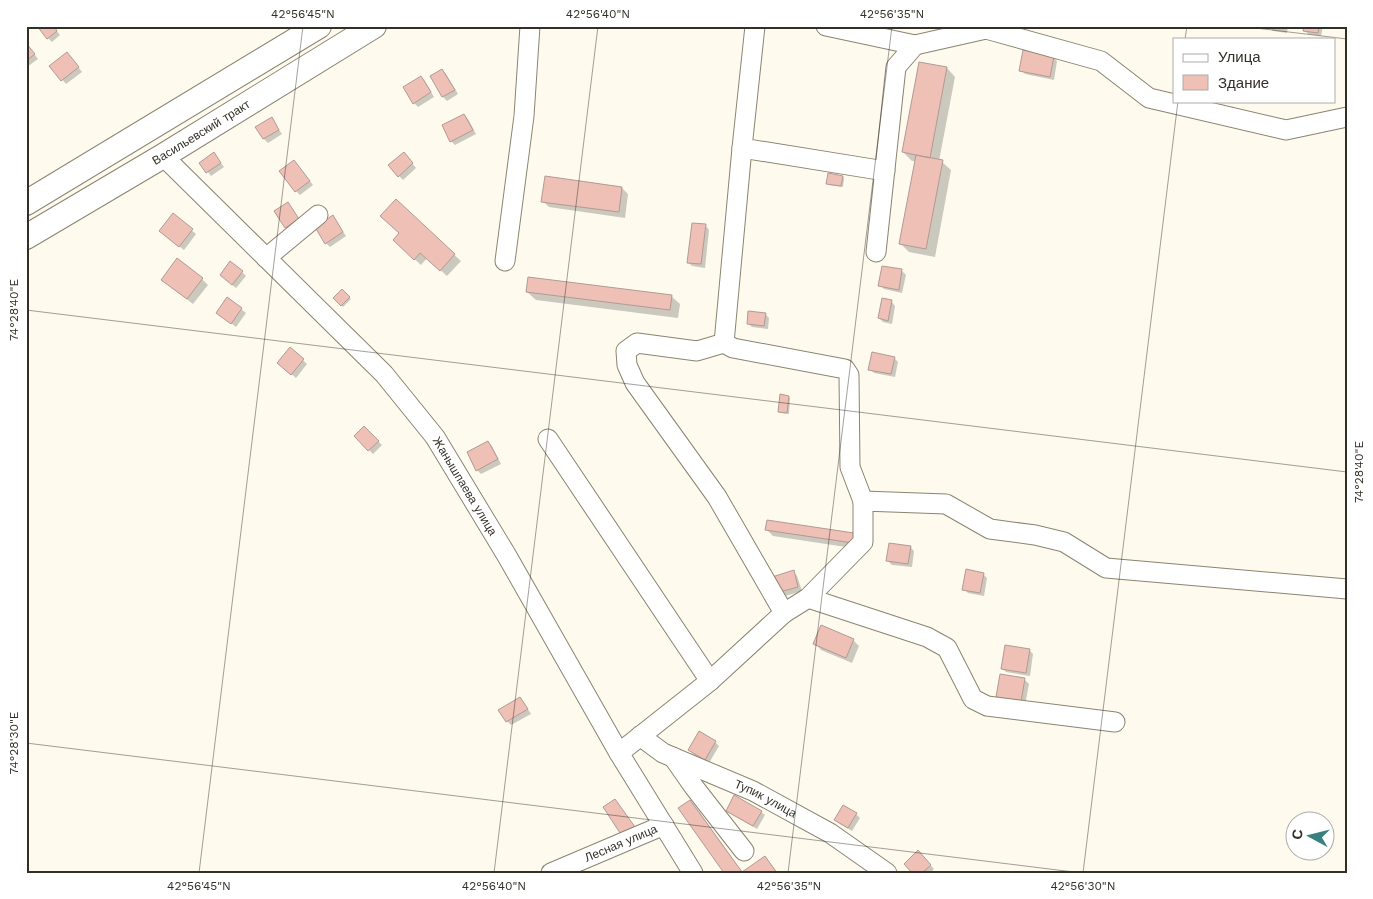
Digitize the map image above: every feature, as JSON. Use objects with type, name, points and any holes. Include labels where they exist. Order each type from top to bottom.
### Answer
[{"type":"main road","points":[[26,204],[319,26]]},
{"type":"main road","name":"Васильевский тракт","points":[[26,236],[163,156],[374,26]]},
{"type":"street","points":[[505,260],[524,116],[530,26]]},
{"type":"street","points":[[724,343],[754,26]]},
{"type":"street","points":[[826,26],[916,45],[986,30],[1101,61],[1150,98],[1286,130],[1347,117]]},
{"type":"street","points":[[876,252],[896,67],[916,45]]},
{"type":"street","points":[[742,148],[885,171]]},
{"type":"street","name":"Жанышпаева улица","points":[[163,156],[384,374],[435,437],[507,556],[618,753],[693,873]]},
{"type":"street","points":[[266,258],[318,215]]},
{"type":"street","points":[[618,753],[710,681],[784,613],[808,598],[863,542],[863,501],[850,467],[849,375],[845,369],[733,348],[724,343],[697,350],[637,343],[626,351],[627,365],[636,383],[717,497],[784,613]]},
{"type":"street","points":[[548,439],[710,681]]},
{"type":"street","points":[[863,501],[946,504],[990,529],[1035,535],[1064,542],[1106,568],[1347,589]]},
{"type":"street","points":[[808,598],[927,636],[947,648],[973,699],[987,706],[1115,722]]},
{"type":"street","name":"Тупик улица","points":[[640,736],[663,753],[753,792],[830,833],[887,873]]},
{"type":"street","points":[[673,757],[694,788],[744,851]]},
{"type":"street","name":"Лесная улица","points":[[551,873],[664,825]]},
{"type":"building","points":[[37,26],[54,26],[57,31],[47,39]]},
{"type":"building","points":[[1304,26],[1319,26],[1318,33],[1303,31]]},
{"type":"building","points":[[26,43],[35,54],[26,61]]},
{"type":"building","points":[[1023,50],[1054,56],[1050,77],[1019,71]]},
{"type":"building","points":[[67,52],[79,67],[61,81],[49,66]]},
{"type":"building","points":[[919,62],[947,67],[930,158],[902,152]]},
{"type":"building","points":[[442,69],[455,90],[442,97],[430,76]]},
{"type":"building","points":[[421,76],[431,92],[413,104],[403,87]]},
{"type":"building","points":[[464,114],[473,130],[450,142],[442,125]]},
{"type":"building","points":[[272,117],[279,130],[263,139],[255,127]]},
{"type":"building","points":[[214,152],[221,163],[206,173],[199,163]]},
{"type":"building","points":[[404,152],[413,163],[398,177],[388,165]]},
{"type":"building","points":[[916,155],[943,160],[926,249],[899,244]]},
{"type":"building","points":[[294,160],[310,181],[295,192],[279,171]]},
{"type":"building","points":[[828,173],[843,176],[841,186],[826,184]]},
{"type":"building","points":[[545,176],[622,187],[619,212],[541,202]]},
{"type":"building","points":[[396,199],[455,254],[440,271],[420,253],[414,260],[393,240],[399,233],[380,216]]},
{"type":"building","points":[[288,202],[299,219],[285,228],[274,211]]},
{"type":"building","points":[[173,213],[193,229],[179,247],[159,231]]},
{"type":"building","points":[[333,215],[343,232],[325,244],[315,227]]},
{"type":"building","points":[[692,223],[706,224],[701,264],[687,263]]},
{"type":"building","points":[[177,258],[203,278],[187,299],[161,280]]},
{"type":"building","points":[[230,261],[243,271],[232,285],[220,275]]},
{"type":"building","points":[[882,266],[902,269],[899,290],[878,286]]},
{"type":"building","points":[[528,277],[672,295],[670,310],[526,292]]},
{"type":"building","points":[[342,289],[350,297],[341,306],[333,298]]},
{"type":"building","points":[[227,297],[242,308],[231,324],[216,313]]},
{"type":"building","points":[[882,298],[892,300],[888,321],[878,318]]},
{"type":"building","points":[[748,311],[766,313],[764,326],[747,324]]},
{"type":"building","points":[[290,347],[304,359],[291,375],[277,363]]},
{"type":"building","points":[[872,352],[895,357],[891,374],[868,370]]},
{"type":"building","points":[[780,394],[789,396],[787,413],[778,412]]},
{"type":"building","points":[[364,426],[379,441],[368,451],[354,436]]},
{"type":"building","points":[[488,441],[498,459],[476,471],[467,452]]},
{"type":"building","points":[[767,520],[854,533],[853,543],[765,530]]},
{"type":"building","points":[[889,543],[911,546],[908,564],[886,561]]},
{"type":"building","points":[[966,569],[984,573],[980,593],[962,590]]},
{"type":"building","points":[[794,570],[798,587],[776,593],[772,577]]},
{"type":"building","points":[[821,625],[854,639],[846,658],[813,644]]},
{"type":"building","points":[[1005,645],[1030,649],[1026,673],[1001,669]]},
{"type":"building","points":[[1000,674],[1025,678],[1021,702],[996,697]]},
{"type":"building","points":[[520,697],[528,709],[506,722],[498,710]]},
{"type":"building","points":[[699,731],[716,741],[705,760],[688,750]]},
{"type":"building","points":[[734,795],[762,811],[753,826],[726,811]]},
{"type":"building","points":[[615,799],[635,827],[622,836],[603,807]]},
{"type":"building","points":[[690,800],[742,872],[765,856],[777,873],[724,873],[678,808]]},
{"type":"building","points":[[843,805],[857,813],[848,828],[834,820]]},
{"type":"building","points":[[918,850],[931,865],[922,873],[912,873],[904,864]]}]
